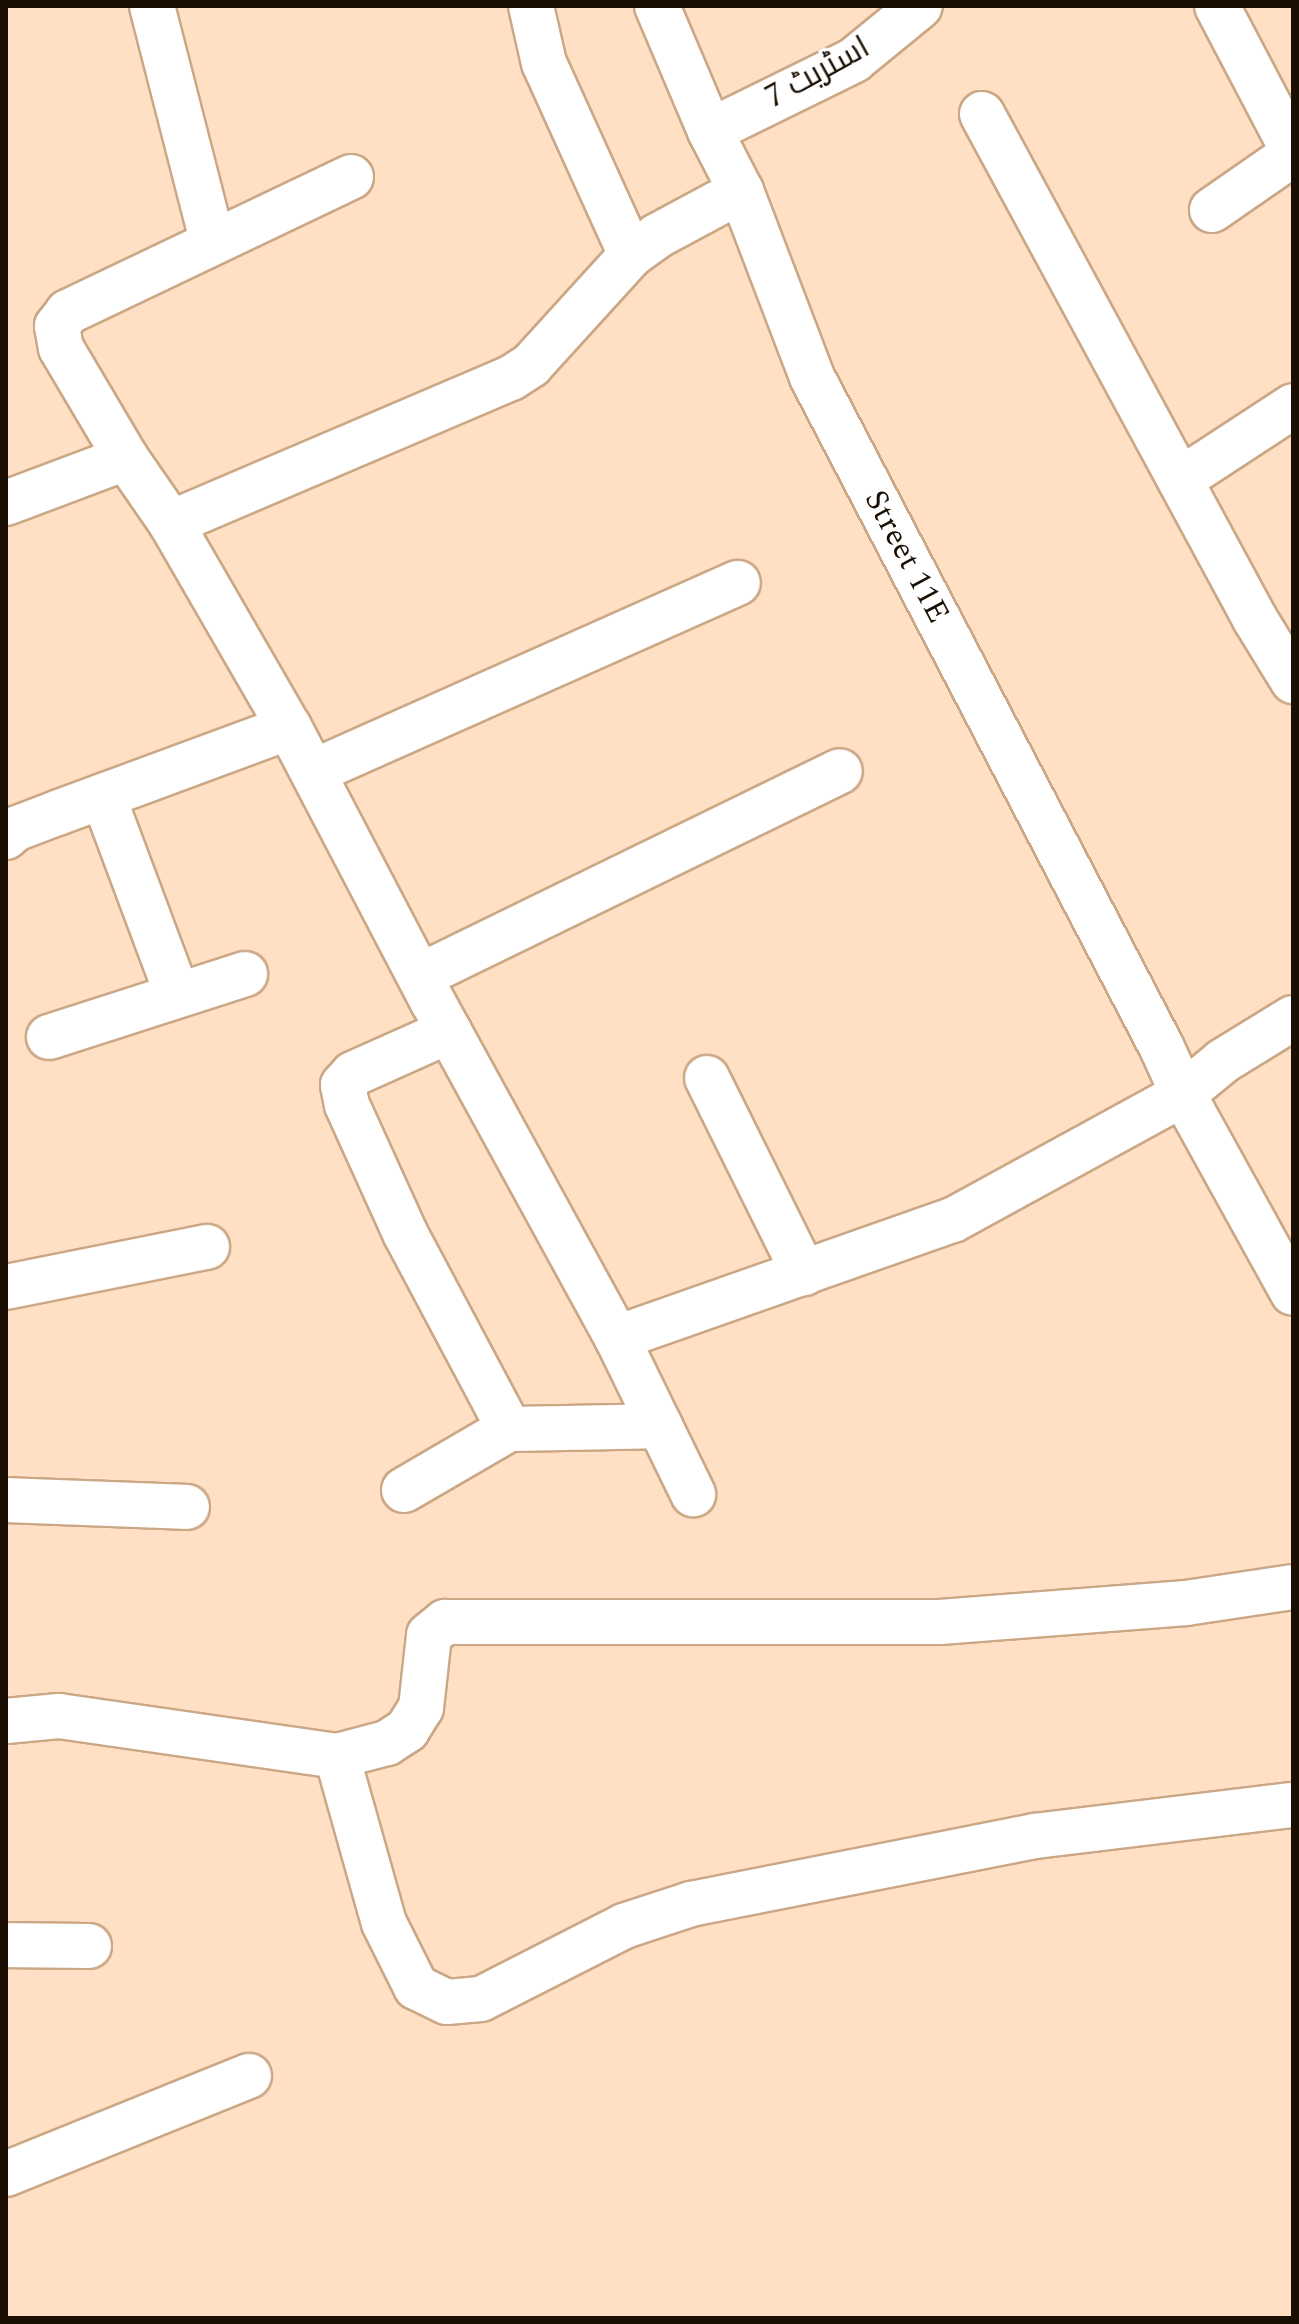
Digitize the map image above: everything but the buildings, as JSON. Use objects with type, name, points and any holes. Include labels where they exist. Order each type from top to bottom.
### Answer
[{"type":"street","points":[[152,6],[212,240]]},
{"type":"street","points":[[531,6],[544,63],[631,255]]},
{"type":"street","name":"Street 11E","points":[[657,6],[710,131],[741,191],[812,377],[1148,1020],[1183,1094],[1293,1293]]},
{"type":"street","name":"اسٹریٹ 7","points":[[710,131],[854,60],[920,6]]},
{"type":"street","points":[[1212,210],[1293,152],[1217,6]]},
{"type":"street","points":[[982,114],[1255,619],[1293,681]]},
{"type":"street","points":[[351,177],[212,240],[68,312],[57,326],[61,348],[126,458],[171,523],[289,727],[449,1031],[617,1338],[693,1494]]},
{"type":"street","points":[[171,523],[511,378],[531,365],[631,255],[657,236],[741,191]]},
{"type":"street","points":[[1180,480],[1293,406]]},
{"type":"street","points":[[6,503],[126,458]]},
{"type":"street","points":[[313,772],[738,583]]},
{"type":"street","points":[[6,837],[15,829],[289,727]]},
{"type":"street","points":[[420,976],[840,771]]},
{"type":"street","points":[[103,796],[177,994]]},
{"type":"street","points":[[49,1037],[245,974]]},
{"type":"street","points":[[617,1338],[953,1220],[1183,1094],[1223,1061],[1293,1018]]},
{"type":"street","points":[[449,1031],[353,1074],[343,1085],[347,1105],[405,1233],[509,1429]]},
{"type":"street","points":[[707,1078],[804,1273]]},
{"type":"street","points":[[6,1287],[207,1247]]},
{"type":"street","points":[[404,1490],[509,1429],[660,1426]]},
{"type":"street","points":[[6,1500],[187,1507]]},
{"type":"street","points":[[6,1721],[59,1716],[337,1756],[387,1743],[407,1730],[421,1708],[429,1635],[445,1622],[940,1622],[1186,1603],[1293,1587]]},
{"type":"street","points":[[337,1756],[384,1923],[416,1987],[447,2002],[481,1999],[624,1926],[691,1904],[1035,1836],[1293,1805]]},
{"type":"street","points":[[6,1945],[89,1946]]},
{"type":"street","points":[[6,2174],[249,2076]]}]
